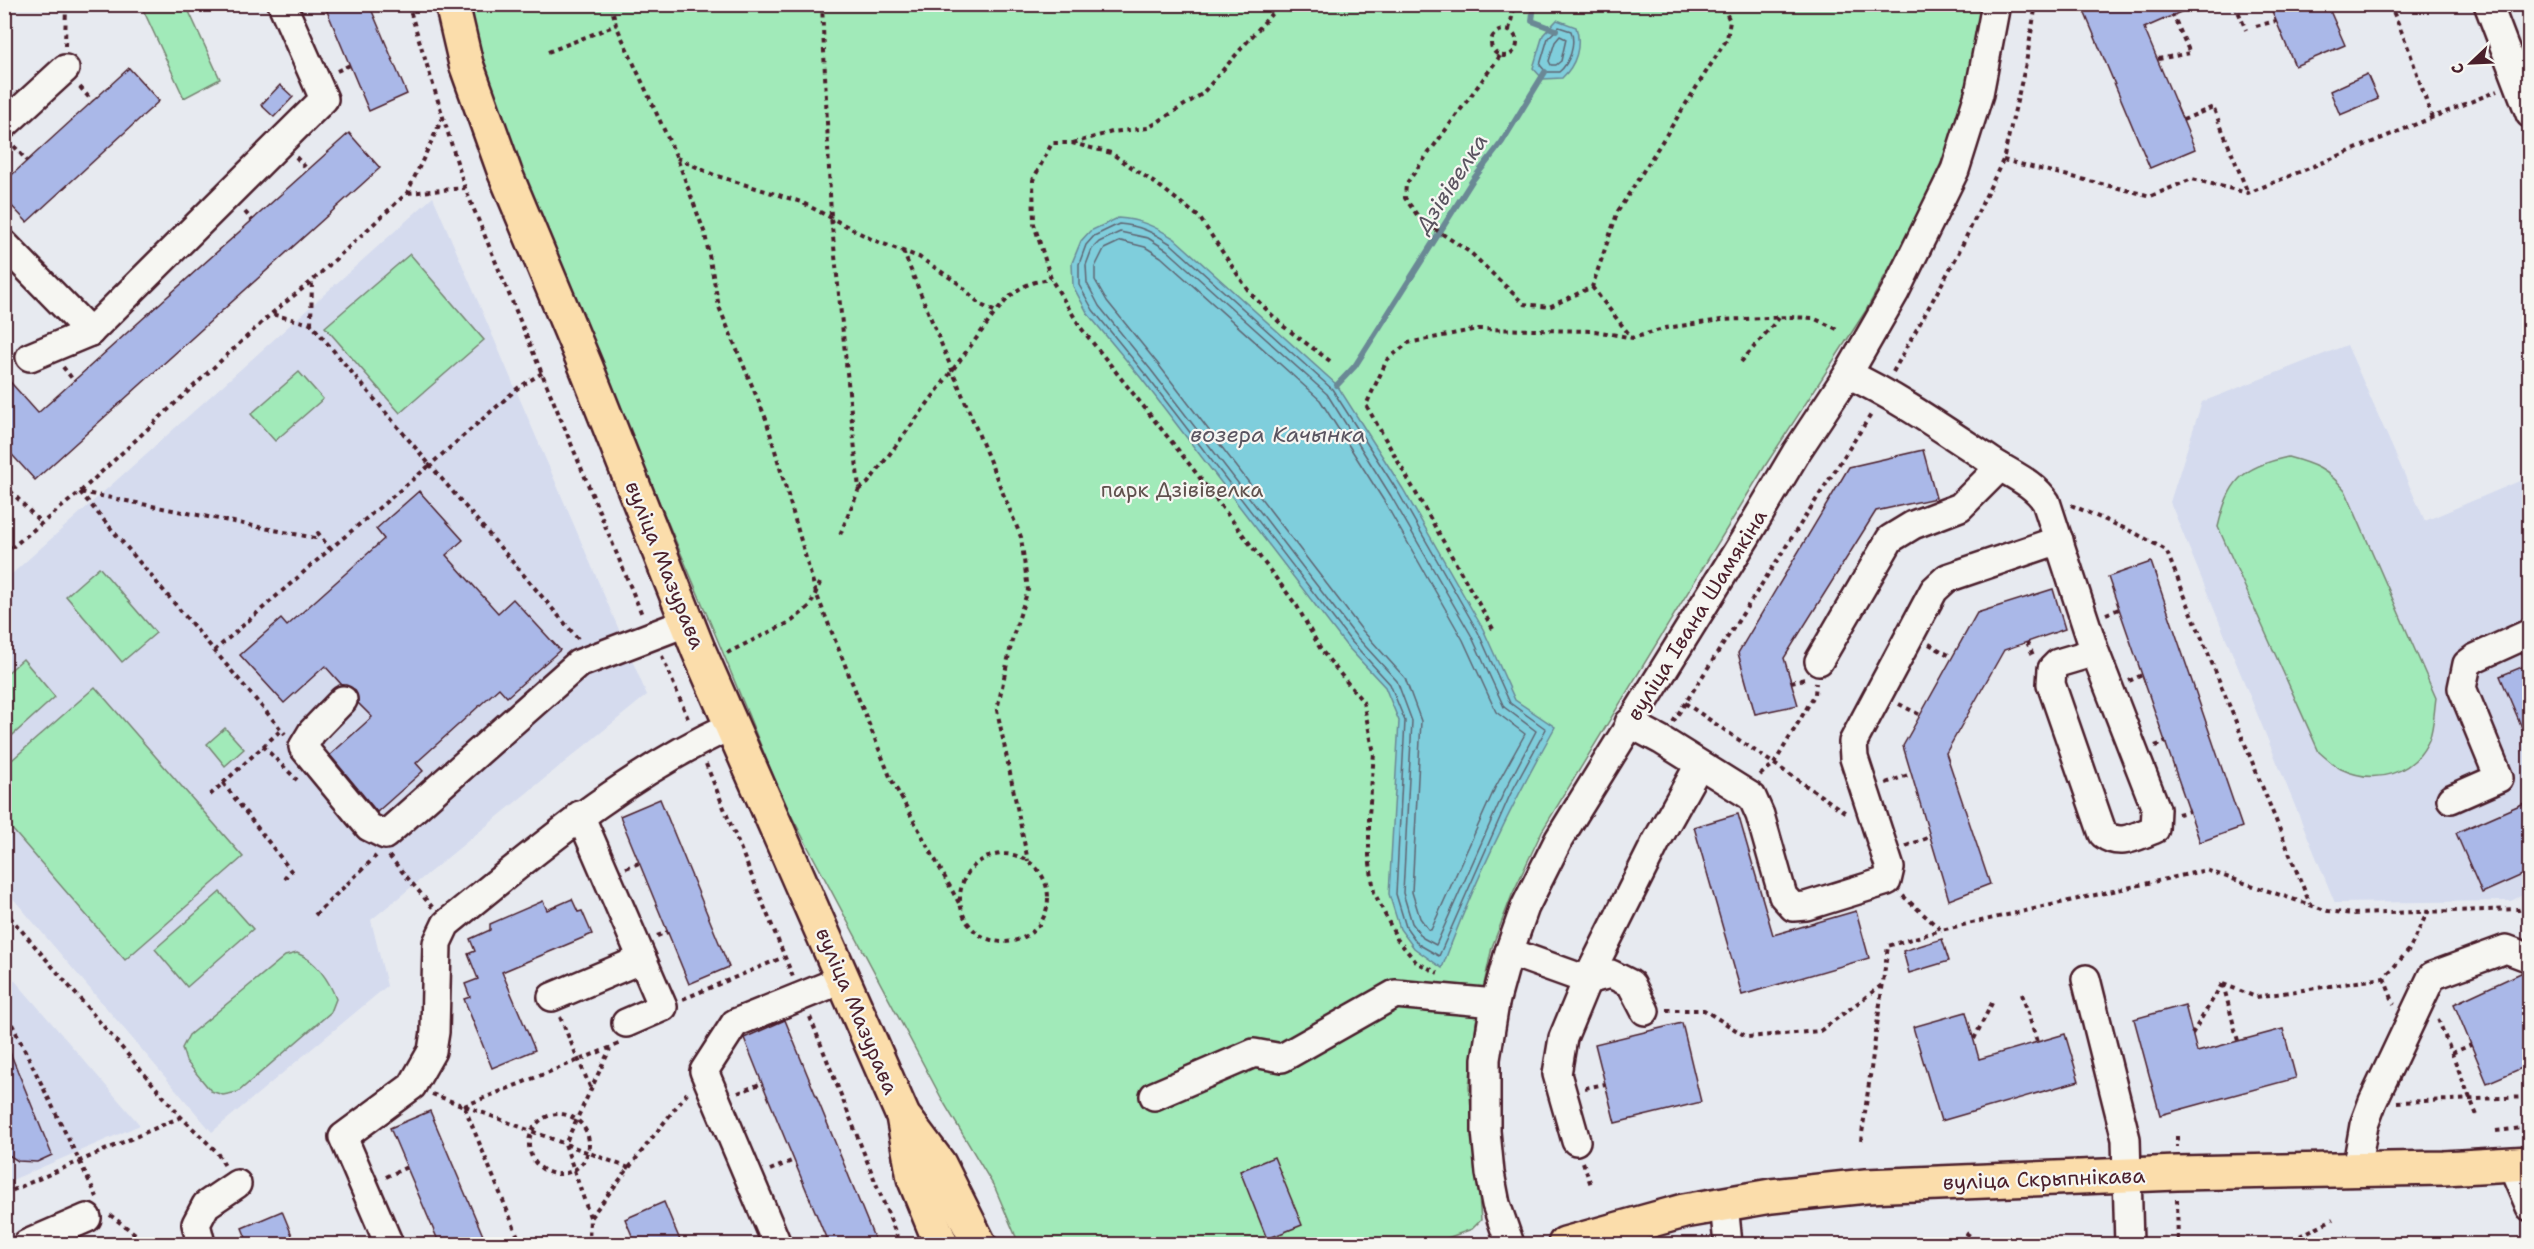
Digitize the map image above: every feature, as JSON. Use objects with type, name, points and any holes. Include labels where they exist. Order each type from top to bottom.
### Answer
[{"type":"main road","name":"вуліца Мазурава","points":[[452,4],[466,64],[505,173],[731,726],[903,1116],[914,1178],[941,1245]]},
{"type":"main road","name":"вуліца Мазурава","points":[[903,1116],[939,1164],[979,1245]]},
{"type":"main road","name":"вуліца Скрыпнікава","points":[[1565,1245],[1684,1211],[1771,1196],[1866,1186],[2521,1164]]},
{"type":"street","points":[[30,357],[90,332],[324,99],[282,4]]},
{"type":"street","name":"вуліца Івана Шамякіна","points":[[1510,1245],[1497,1204],[1486,1131],[1486,1059],[1495,1003],[1509,952],[1526,908],[1559,839],[1797,451],[1848,374],[1895,292],[1955,170],[1978,94],[1996,4]]},
{"type":"street","points":[[2488,4],[2529,114]]},
{"type":"street","points":[[8,135],[65,69]]},
{"type":"street","points":[[4,244],[90,332]]},
{"type":"street","points":[[1848,374],[1886,392],[2039,492],[2046,502],[2095,652],[2156,809],[2155,829],[2121,842],[2112,841],[2103,834],[2051,684],[2052,669],[2058,663],[2095,652]]},
{"type":"street","points":[[1819,661],[1890,539],[1913,525],[1960,507],[2000,467]]},
{"type":"street","points":[[1629,723],[1752,797],[1760,815],[1783,896],[1792,907],[1806,906],[1887,881],[1890,868],[1854,758],[1852,742],[1934,590],[1947,578],[2059,540]]},
{"type":"street","points":[[343,700],[312,732],[303,747],[369,827],[385,835],[578,664],[688,622]]},
{"type":"street","points":[[2451,799],[2499,778],[2462,688],[2467,664],[2529,633]]},
{"type":"street","points":[[389,1245],[343,1137],[412,1086],[432,1051],[435,1032],[437,943],[446,924],[580,815],[697,741],[731,726]]},
{"type":"street","points":[[1576,1141],[1557,1074],[1563,1038],[1587,980],[1655,844],[1700,765]]},
{"type":"street","points":[[580,815],[663,1007],[626,1023]]},
{"type":"street","points":[[2356,1171],[2364,1125],[2373,1101],[2432,976],[2506,949],[2529,958]]},
{"type":"street","points":[[1509,952],[1587,980],[1611,974],[1631,984],[1645,1011]]},
{"type":"street","points":[[552,997],[642,959]]},
{"type":"street","points":[[777,1245],[704,1071],[735,1023],[844,979]]},
{"type":"street","points":[[2086,979],[2126,1139],[2129,1245]]},
{"type":"street","points":[[1154,1096],[1254,1053],[1282,1058],[1395,994],[1495,1003]]},
{"type":"street","points":[[2521,1164],[2529,1207]]},
{"type":"street","points":[[201,1245],[196,1224],[206,1204],[237,1184]]},
{"type":"street","points":[[1724,1204],[1728,1245]]},
{"type":"street","points":[[27,1245],[96,1215]]},
{"type":"path","points":[[65,69],[66,4]]},
{"type":"path","points":[[611,4],[616,25],[677,158],[705,234],[719,308],[766,420],[816,593],[891,779],[960,905],[965,919],[974,930],[986,938],[1007,941],[1028,935],[1038,925],[1045,912],[1048,898],[1046,884],[1039,871],[1028,861],[1015,855],[1000,854],[987,857],[975,865],[965,877],[960,890],[960,905]]},
{"type":"path","points":[[822,4],[831,217],[859,489],[839,537]]},
{"type":"path","points":[[1072,143],[1112,132],[1148,128],[1202,94],[1280,4]]},
{"type":"path","points":[[1509,30],[1515,4]]},
{"type":"path","points":[[1500,56],[1491,47],[1491,38],[1500,30],[1509,30],[1516,36],[1518,45],[1510,55],[1500,56],[1406,184],[1405,198],[1420,219],[1471,253],[1524,304],[1549,307],[1592,287],[1618,211],[1727,39],[1730,21],[1722,4]]},
{"type":"path","points":[[2235,4],[2246,30]]},
{"type":"path","points":[[2390,4],[2432,117]]},
{"type":"path","points":[[2158,59],[2190,53],[2173,15]]},
{"type":"path","points":[[2256,26],[2276,21]]},
{"type":"path","points":[[548,52],[616,25]]},
{"type":"path","points":[[2003,160],[2151,196],[2192,179],[2248,192],[2517,83]]},
{"type":"path","points":[[2183,120],[2213,107],[2248,192]]},
{"type":"path","points":[[4,554],[80,492],[271,314],[312,281],[407,193],[442,118]]},
{"type":"path","points":[[8,135],[27,161]]},
{"type":"path","points":[[1330,361],[1283,326],[1250,293],[1199,217],[1111,153],[1072,143],[1052,143],[1033,180],[1034,224],[1051,279],[1081,328],[1190,465],[1297,606],[1321,650],[1363,702],[1374,753],[1368,815],[1369,856],[1374,892],[1397,939],[1416,962],[1444,977]]},
{"type":"path","points":[[677,158],[714,175],[801,202],[873,240],[920,257],[958,283],[981,305],[996,312]]},
{"type":"path","points":[[407,193],[465,188]]},
{"type":"path","points":[[903,250],[1021,537],[1028,590],[1013,636],[997,710],[1028,861]]},
{"type":"path","points":[[859,489],[868,483],[1010,296],[1029,282],[1051,279]]},
{"type":"path","points":[[311,324],[312,281]]},
{"type":"path","points":[[1592,287],[1633,338]]},
{"type":"path","points":[[271,314],[311,324],[581,642]]},
{"type":"path","points":[[1741,362],[1779,318]]},
{"type":"path","points":[[1493,629],[1366,405],[1387,360],[1408,343],[1477,329],[1595,331],[1633,338],[1666,328],[1721,321],[1779,318],[1812,318],[1837,329]]},
{"type":"path","points":[[214,651],[518,388],[542,373]]},
{"type":"path","points":[[4,484],[41,523]]},
{"type":"path","points":[[80,492],[315,538],[318,533],[330,549]]},
{"type":"path","points":[[80,492],[289,739]]},
{"type":"path","points":[[2039,492],[2136,533],[2166,550],[2310,905]]},
{"type":"path","points":[[705,664],[792,621],[810,606],[820,583]]},
{"type":"path","points":[[1741,790],[1774,764],[1815,694],[1819,661]]},
{"type":"path","points":[[1685,703],[1879,836]]},
{"type":"path","points":[[210,795],[281,730]]},
{"type":"path","points":[[223,783],[291,871],[284,879]]},
{"type":"path","points":[[383,849],[446,924]]},
{"type":"path","points":[[315,915],[364,868]]},
{"type":"path","points":[[1861,1142],[1888,946],[1941,930],[2206,870],[2328,911],[2353,914],[2519,909],[2529,904]]},
{"type":"path","points":[[1887,881],[1941,930]]},
{"type":"path","points":[[4,910],[181,1117],[216,1151]]},
{"type":"path","points":[[2223,984],[2256,997],[2384,978],[2409,950],[2428,911]]},
{"type":"path","points":[[2192,1034],[2223,984]]},
{"type":"path","points":[[2223,984],[2238,1041]]},
{"type":"path","points":[[1645,1011],[1704,1010],[1747,1037],[1820,1031],[1882,985]]},
{"type":"path","points":[[2426,990],[2478,1118]]},
{"type":"path","points":[[2022,994],[2037,1042]]},
{"type":"path","points":[[552,997],[591,1089]]},
{"type":"path","points":[[1974,1039],[1992,1003]]},
{"type":"path","points":[[4,1008],[79,1160],[96,1215],[142,1239],[145,1245]]},
{"type":"path","points":[[2452,1053],[2471,1045]]},
{"type":"path","points":[[589,1245],[590,1218],[565,1144],[610,1048]]},
{"type":"path","points":[[590,1218],[704,1071]]},
{"type":"path","points":[[412,1086],[629,1168]]},
{"type":"path","points":[[2395,1102],[2529,1097]]},
{"type":"path","points":[[464,1106],[521,1245]]},
{"type":"path","points":[[551,1114],[569,1115],[577,1119],[588,1134],[588,1152],[581,1165],[575,1170],[556,1174],[539,1166],[529,1150],[531,1131],[543,1118],[551,1114]]},
{"type":"path","points":[[4,1194],[181,1117]]},
{"type":"path","points":[[2496,1131],[2529,1127]]},
{"type":"path","points":[[2284,1245],[2333,1219]]},
{"type":"path","points":[[1966,1233],[1982,1245]]},
{"type":"path","points":[[1914,1245],[1930,1238]]},
{"type":"path","points":[[814,1245],[827,1239]]},
{"type":"shaded area","points":[[433,197],[647,695],[371,920],[387,986],[212,1132],[5,889],[4,581]]},
{"type":"shaded area","points":[[2347,345],[2425,521],[2529,477],[2529,892],[2511,901],[2335,903],[2170,502],[2202,402]]},
{"type":"shaded area","points":[[4,968],[140,1125],[5,1183],[4,1183]]},
{"type":"green space","points":[[141,5],[186,5],[220,79],[184,98]]},
{"type":"green space","name":"парк Дзівівелка","points":[[466,5],[1983,5],[1957,127],[1914,223],[1865,312],[1765,466],[1542,831],[1512,895],[1492,947],[1476,1022],[1469,1086],[1481,1220],[1472,1229],[1431,1244],[1019,1244],[995,1188],[944,1103],[783,800],[515,162],[477,52]]},
{"type":"green space","points":[[410,254],[484,340],[400,413],[325,327]]},
{"type":"green space","points":[[299,372],[323,399],[275,441],[251,414]]},
{"type":"green space","points":[[2288,457],[2320,468],[2345,490],[2436,698],[2429,740],[2413,762],[2392,774],[2367,776],[2354,774],[2338,767],[2319,752],[2218,527],[2227,498],[2240,478],[2259,466]]},
{"type":"green space","points":[[99,567],[156,633],[122,662],[66,596]]},
{"type":"green space","points":[[23,659],[55,697],[5,742],[5,675]]},
{"type":"green space","points":[[95,687],[243,857],[125,960],[5,821],[5,766]]},
{"type":"green space","points":[[225,728],[244,749],[225,766],[207,744]]},
{"type":"green space","points":[[220,892],[253,929],[187,987],[155,949]]},
{"type":"green space","points":[[297,953],[316,966],[330,985],[336,999],[331,1012],[238,1092],[223,1095],[211,1091],[186,1061],[182,1048],[189,1035],[285,956]]},
{"type":"water","points":[[1557,20],[1576,27],[1578,48],[1571,67],[1562,78],[1543,79],[1533,68],[1543,35]]},
{"type":"water","name":"возера Качынка","points":[[1118,218],[1148,224],[1175,239],[1337,385],[1403,489],[1483,629],[1515,700],[1555,727],[1494,845],[1442,968],[1414,948],[1400,929],[1389,894],[1399,721],[1385,687],[1345,644],[1141,378],[1088,314],[1073,286],[1072,263],[1081,241],[1090,231]]},
{"type":"building","points":[[324,4],[369,4],[407,94],[369,111]]},
{"type":"building","points":[[2081,4],[2199,4],[2144,28],[2195,149],[2150,168]]},
{"type":"building","points":[[2269,4],[2327,4],[2345,45],[2295,66]]},
{"type":"building","points":[[129,68],[159,101],[27,222],[4,198],[4,182]]},
{"type":"building","points":[[2367,74],[2378,99],[2340,115],[2330,91]]},
{"type":"building","points":[[280,85],[293,97],[274,117],[261,105]]},
{"type":"building","points":[[349,133],[380,168],[35,480],[4,446],[4,375],[38,413]]},
{"type":"building","points":[[1923,450],[1936,498],[1876,511],[1784,658],[1798,705],[1755,714],[1738,653],[1849,467]]},
{"type":"building","points":[[419,491],[463,540],[446,555],[498,613],[513,599],[560,650],[507,697],[499,688],[416,763],[423,771],[377,812],[330,755],[372,717],[358,703],[354,689],[342,685],[325,666],[284,703],[240,655],[281,619],[287,626],[384,539],[376,529]]},
{"type":"building","points":[[2151,562],[2242,827],[2200,842],[2108,577]]},
{"type":"building","points":[[2053,589],[2065,629],[2004,650],[1946,753],[1990,884],[1949,900],[1903,746],[1977,613]]},
{"type":"building","points":[[2529,664],[2529,744],[2500,676]]},
{"type":"building","points":[[660,799],[729,967],[689,984],[620,816]]},
{"type":"building","points":[[2529,801],[2529,872],[2482,893],[2456,833]]},
{"type":"building","points":[[1738,814],[1773,935],[1856,911],[1869,958],[1742,995],[1694,827]]},
{"type":"building","points":[[572,899],[578,912],[582,911],[592,934],[502,972],[535,1050],[492,1068],[464,999],[470,997],[465,984],[478,979],[468,954],[475,951],[470,939],[490,930],[490,924],[543,901],[547,910]]},
{"type":"building","points":[[1942,939],[1949,961],[1909,973],[1903,951]]},
{"type":"building","points":[[2523,972],[2529,982],[2529,1065],[2487,1083],[2454,1004]]},
{"type":"building","points":[[2185,1005],[2197,1052],[2283,1029],[2296,1078],[2160,1115],[2134,1019]]},
{"type":"building","points":[[1966,1012],[1979,1059],[2065,1034],[2079,1081],[1941,1121],[1913,1027]]},
{"type":"building","points":[[785,1020],[877,1245],[829,1245],[762,1083],[744,1038]]},
{"type":"building","points":[[1682,1023],[1701,1102],[1615,1123],[1595,1044]]},
{"type":"building","points":[[5,1040],[52,1155],[37,1162],[18,1161],[4,1152]]},
{"type":"building","points":[[430,1111],[487,1245],[440,1245],[390,1128]]},
{"type":"building","points":[[1274,1157],[1302,1225],[1267,1239],[1240,1171]]},
{"type":"building","points":[[664,1202],[682,1245],[636,1245],[625,1219]]},
{"type":"building","points":[[282,1211],[296,1245],[249,1245],[242,1228]]},
{"type":"waterway","name":"Дзівівелка","points":[[1534,4],[1532,21],[1556,30]]},
{"type":"waterway","name":"Дзівівелка","points":[[1337,385],[1355,366],[1472,181],[1502,142],[1545,72]]}]
